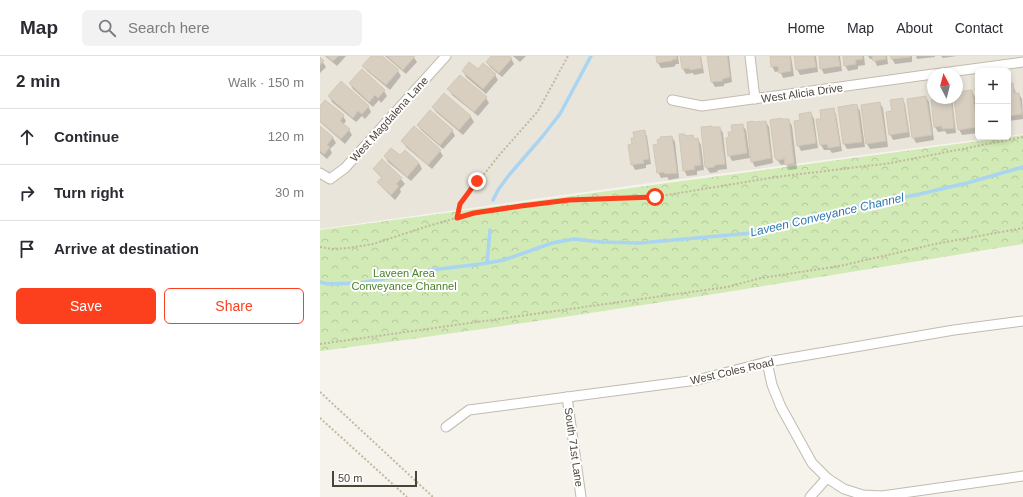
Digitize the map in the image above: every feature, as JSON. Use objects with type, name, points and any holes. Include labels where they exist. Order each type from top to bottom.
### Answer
[{"type":"street","name":"West Magdalena Lane","points":[[320,173],[330,179],[345,168],[446,56]]},
{"type":"street","points":[[750,56],[755,99]]},
{"type":"street","name":"West Alicia Drive","points":[[963,70],[1023,62]]},
{"type":"street","name":"West Alicia Drive","points":[[672,100],[702,106],[927,75]]},
{"type":"street","name":"West Coles Road","points":[[446,427],[469,410],[696,380],[767,362],[954,330],[1023,321]]},
{"type":"street","points":[[767,362],[772,384],[781,407],[812,463],[827,478],[844,488],[863,494],[882,496],[1023,476]]},
{"type":"street","name":"South 71st Lane","points":[[567,397],[581,497]]},
{"type":"street","points":[[810,497],[827,478]]},
{"type":"path","points":[[457,218],[460,204],[496,159],[538,111],[568,56]]},
{"type":"path","points":[[320,247],[332,249],[374,244],[428,226],[474,213],[569,200],[655,197],[776,177],[891,163],[1023,137]]},
{"type":"path","points":[[320,344],[728,287],[761,278],[840,266],[935,244],[1023,228]]},
{"type":"path","points":[[320,392],[434,497]]},
{"type":"path","points":[[320,418],[407,497]]},
{"type":"shaded area","points":[[320,56],[1023,56],[1023,134],[1011,136],[1011,68],[975,68],[975,140],[320,229]]},
{"type":"green space","name":"Laveen Area Conveyance Channel","points":[[1023,135],[1023,244],[584,314],[320,351],[320,230],[986,140],[1011,140],[1011,137]]},
{"type":"building","points":[[327,56],[338,56],[333,61]]},
{"type":"building","points":[[371,56],[382,56],[399,70],[386,85],[362,66]]},
{"type":"building","points":[[387,56],[415,56],[403,70]]},
{"type":"building","points":[[491,56],[510,56],[512,58],[499,73],[486,62]]},
{"type":"building","points":[[656,56],[676,56],[677,59],[657,63]]},
{"type":"building","points":[[680,56],[700,56],[702,68],[690,70],[689,68],[682,69]]},
{"type":"building","points":[[707,56],[727,56],[730,77],[722,79],[722,81],[711,82]]},
{"type":"building","points":[[770,56],[790,56],[791,71],[779,73],[778,66],[771,67]]},
{"type":"building","points":[[794,56],[814,56],[816,67],[796,70]]},
{"type":"building","points":[[819,56],[838,56],[840,66],[820,69]]},
{"type":"building","points":[[843,56],[862,56],[863,59],[855,60],[856,64],[844,66]]},
{"type":"building","points":[[872,56],[885,56],[886,59],[873,61]]},
{"type":"building","points":[[890,56],[910,56],[910,57],[891,59]]},
{"type":"building","points":[[320,57],[324,61],[320,65]]},
{"type":"building","points":[[469,62],[478,69],[483,63],[496,74],[483,89],[462,71]]},
{"type":"building","points":[[362,69],[385,90],[378,98],[375,95],[369,102],[349,83]]},
{"type":"building","points":[[460,75],[487,97],[474,112],[447,89]]},
{"type":"building","points":[[341,81],[369,106],[362,114],[358,111],[353,118],[328,96]]},
{"type":"building","points":[[1011,83],[1013,83],[1014,93],[1019,93],[1022,114],[1011,116]]},
{"type":"building","points":[[972,90],[975,112],[975,127],[958,130],[955,104],[963,104],[963,91]]},
{"type":"building","points":[[444,93],[471,116],[459,130],[432,107]]},
{"type":"building","points":[[926,96],[932,135],[912,138],[907,99]]},
{"type":"building","points":[[903,98],[908,132],[889,135],[886,112],[892,111],[890,100]]},
{"type":"building","points":[[325,100],[344,115],[340,121],[350,129],[341,139],[320,121],[320,106]]},
{"type":"building","points":[[880,102],[886,141],[866,144],[861,105]]},
{"type":"building","points":[[857,104],[862,142],[843,144],[838,107]]},
{"type":"building","points":[[931,104],[952,104],[954,128],[942,129],[942,126],[934,127]]},
{"type":"building","points":[[834,108],[840,146],[828,148],[827,144],[820,145],[816,119],[821,119],[820,110]]},
{"type":"building","points":[[430,110],[453,130],[440,145],[417,125]]},
{"type":"building","points":[[811,112],[816,143],[797,146],[794,121],[800,120],[799,114]]},
{"type":"building","points":[[781,118],[789,119],[794,163],[785,165],[784,157],[784,159],[776,160],[775,158],[770,120]]},
{"type":"building","points":[[766,121],[771,158],[751,162],[747,122]]},
{"type":"building","points":[[743,124],[747,153],[728,156],[726,138],[729,137],[728,132],[732,132],[731,125]]},
{"type":"building","points":[[320,126],[333,137],[327,145],[330,147],[324,154],[320,151]]},
{"type":"building","points":[[414,126],[441,150],[428,165],[401,141]]},
{"type":"building","points":[[701,127],[720,127],[725,164],[706,168]]},
{"type":"building","points":[[645,130],[649,159],[643,160],[644,163],[631,165],[628,145],[632,144],[631,138],[634,138],[633,132]]},
{"type":"building","points":[[679,134],[685,134],[685,136],[693,135],[694,139],[698,138],[701,165],[694,166],[695,169],[683,171]]},
{"type":"building","points":[[672,136],[677,173],[657,173],[653,145],[658,144],[657,140],[660,139],[660,137]]},
{"type":"building","points":[[391,148],[400,155],[405,150],[419,163],[407,177],[384,156]]},
{"type":"building","points":[[382,159],[402,178],[396,184],[399,186],[391,195],[377,182],[382,177],[373,169]]},
{"type":"waterway","points":[[493,200],[509,175],[560,114],[591,56]]},
{"type":"waterway","name":"Laveen Conveyance Channel","points":[[320,282],[327,284],[360,283],[431,270],[481,264],[504,260],[552,243],[574,239],[601,242],[640,243],[764,232],[850,208],[967,183],[1023,167]]},
{"type":"waterway","points":[[487,263],[490,230]]},
{"type":"route","points":[[477,181],[460,204],[457,218],[474,213],[569,200],[655,197]]}]
